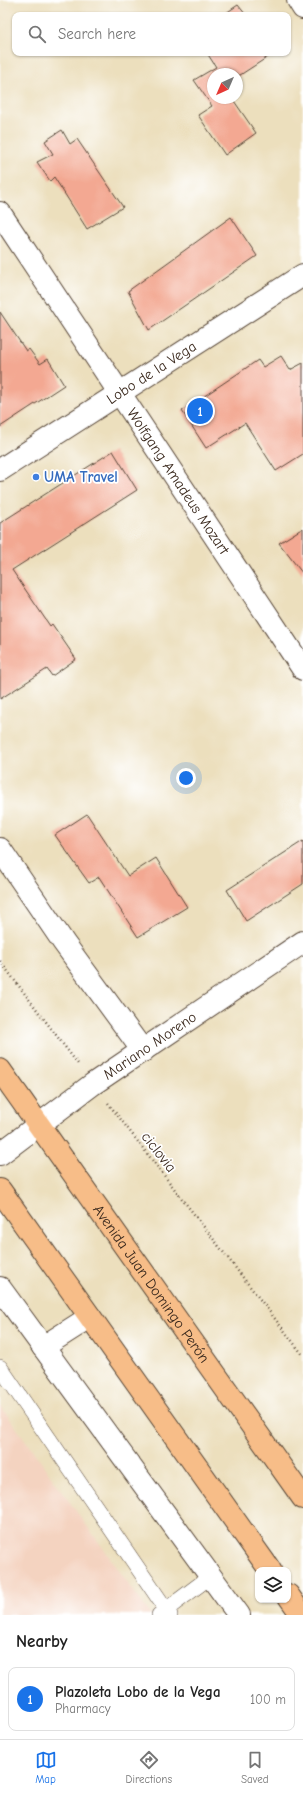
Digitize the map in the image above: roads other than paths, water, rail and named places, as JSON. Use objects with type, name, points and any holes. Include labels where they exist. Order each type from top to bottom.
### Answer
[{"type":"main road","name":"Avenida Juan Domingo Perón","points":[[0,1070],[303,1498]]},
{"type":"main road","points":[[0,1190],[268,1567]]},
{"type":"main road","points":[[291,1600],[302,1615]]},
{"type":"street","points":[[298,0],[303,8]]},
{"type":"street","name":"Wolfgang Amadeus Mozart","points":[[0,213],[303,669]]},
{"type":"street","name":"Lobo de la Vega","points":[[0,470],[303,275]]},
{"type":"street","points":[[0,849],[142,1051]]},
{"type":"street","name":"Mariano Moreno","points":[[0,1154],[93,1084],[303,942]]},
{"type":"street","points":[[0,1288],[211,1576],[232,1612]]},
{"type":"street","points":[[43,1347],[90,1317]]},
{"type":"lane","points":[[0,1367],[165,1613],[211,1576]]},
{"type":"place","name":"Plazoleta Lobo de la Vega","points":[[200,411]]},
{"type":"place","name":"UMA Travel","points":[[36,477]]}]
